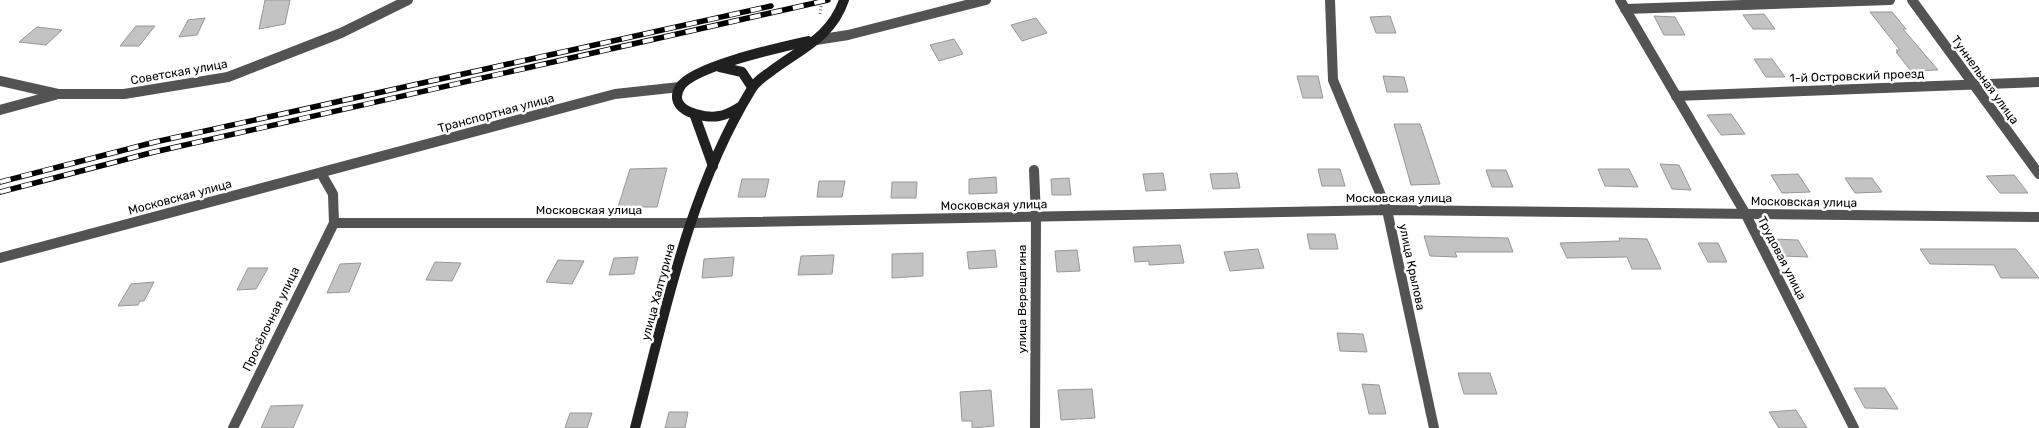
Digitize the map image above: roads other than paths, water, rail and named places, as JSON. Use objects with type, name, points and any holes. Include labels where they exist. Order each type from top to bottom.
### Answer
[{"type":"main road","points":[[816,40],[770,50],[696,73],[680,87],[677,99],[682,109],[695,116],[719,116],[741,106],[752,87],[780,63],[816,40],[837,19],[844,0]]},
{"type":"main road","points":[[719,67],[742,72],[752,87]]},
{"type":"main road","name":"улица Халтурина","points":[[635,428],[691,223],[713,166],[741,106]]},
{"type":"main road","points":[[695,116],[713,166]]},
{"type":"street","name":"Советская улица","points":[[0,81],[58,94],[124,94],[228,77],[341,33],[408,0]]},
{"type":"street","points":[[816,40],[848,35],[986,0]]},
{"type":"street","name":"улица Крылова","points":[[1330,0],[1334,80],[1387,210],[1434,428]]},
{"type":"street","points":[[1623,4],[1890,0]]},
{"type":"street","name":"Туннельная улица","points":[[1912,0],[2039,174]]},
{"type":"street","name":"Трудовая улица","points":[[1623,4],[1745,214],[1854,428]]},
{"type":"street","name":"1-й Островский проезд","points":[[1676,96],[2039,82]]},
{"type":"street","name":"Транспортная улица","points":[[321,173],[615,94],[680,87]]},
{"type":"street","points":[[0,110],[58,94]]},
{"type":"street","name":"улица Верещагина","points":[[1034,170],[1036,216],[1035,428]]},
{"type":"street","points":[[321,173],[333,194],[334,223]]},
{"type":"street","name":"Московская улица","points":[[0,258],[321,173]]},
{"type":"street","name":"Московская улица","points":[[334,223],[691,223],[1387,210],[2039,217]]},
{"type":"street","name":"Просёлочная улица","points":[[232,428],[334,223]]},
{"type":"railway","points":[[0,192],[154,152],[828,0]]},
{"type":"railway","points":[[0,182],[155,142],[771,6]]}]
